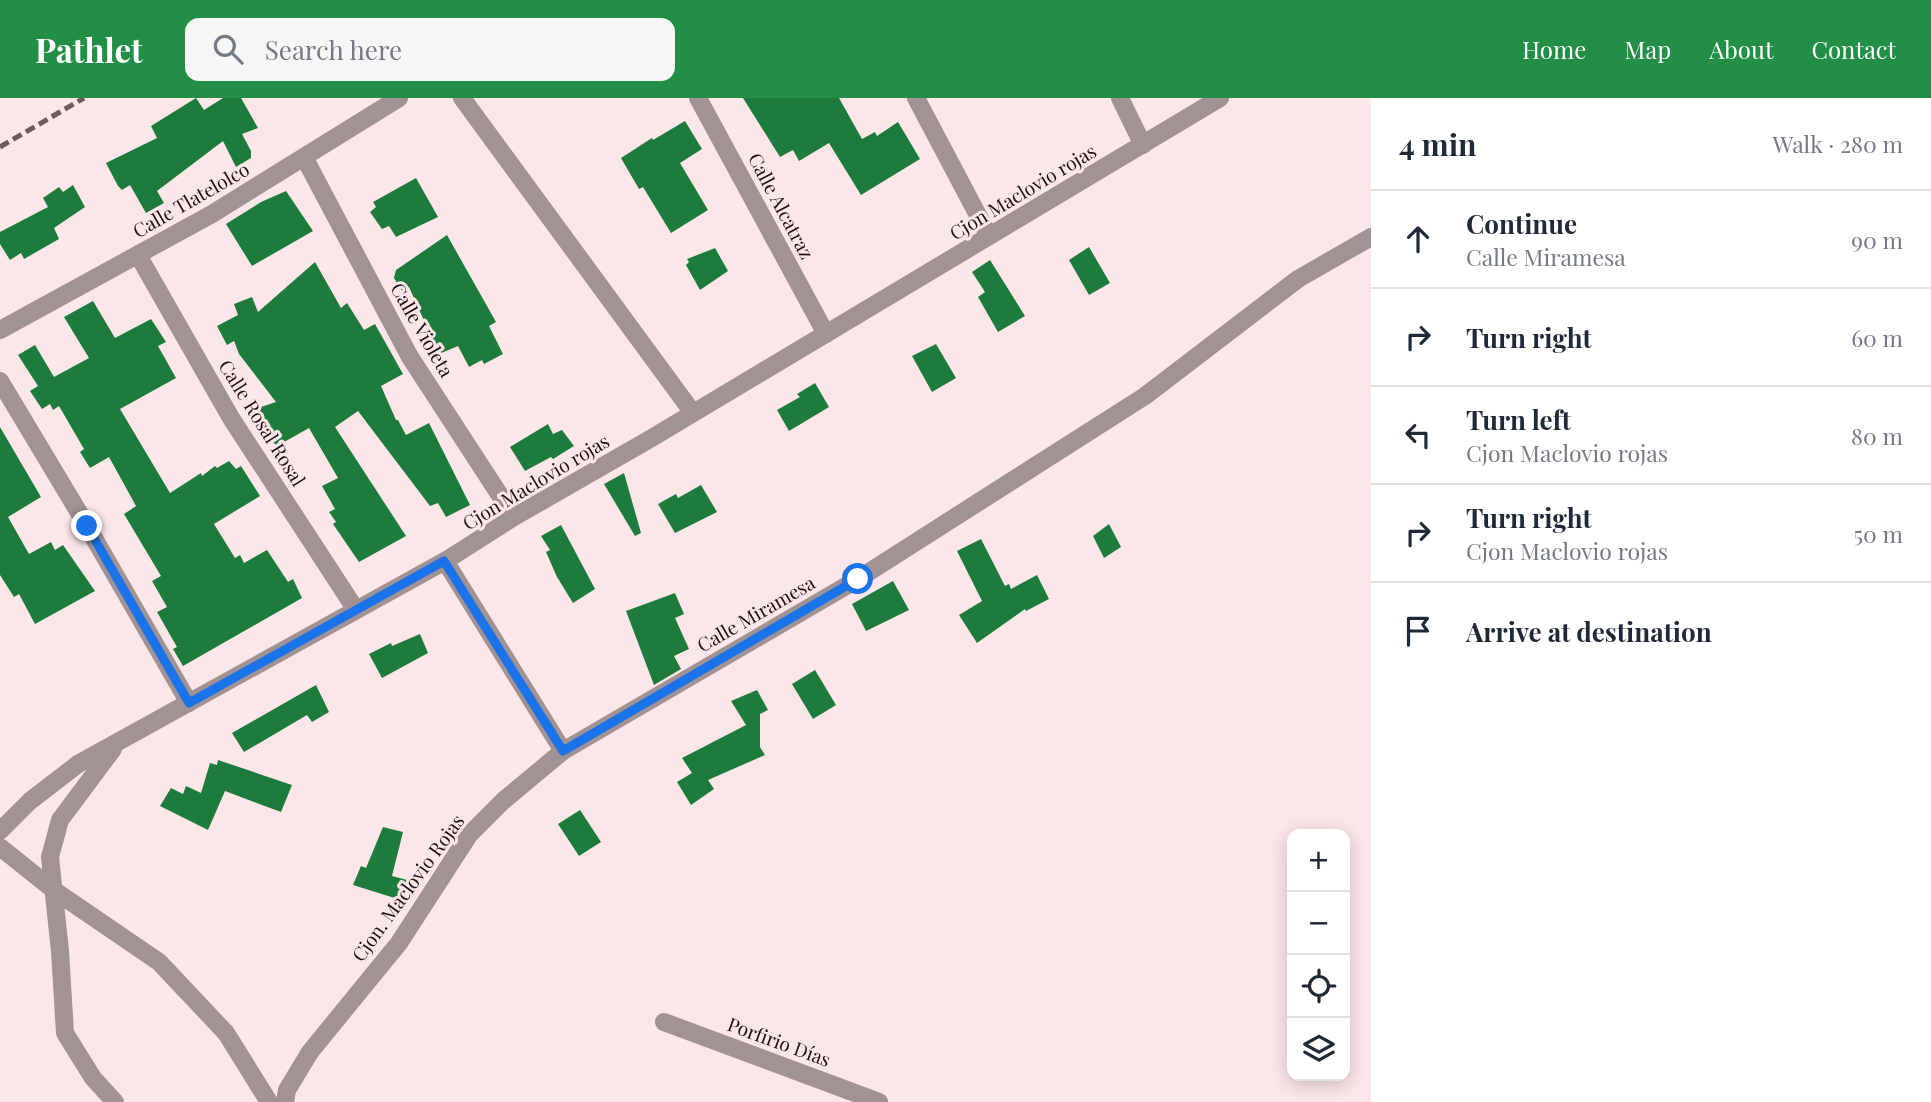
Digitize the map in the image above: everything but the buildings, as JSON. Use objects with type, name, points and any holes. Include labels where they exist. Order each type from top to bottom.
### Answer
[{"type":"street","name":"Calle Tlatelolco","points":[[0,330],[212,214],[399,98]]},
{"type":"street","points":[[462,98],[693,413]]},
{"type":"street","name":"Calle Alcatraz","points":[[698,98],[826,334]]},
{"type":"street","points":[[915,98],[989,236]]},
{"type":"street","points":[[1120,98],[1143,145]]},
{"type":"street","name":"Cjon Maclovio rojas","points":[[0,831],[30,802],[78,764],[444,561],[1220,98]]},
{"type":"street","name":"Calle Violeta","points":[[304,157],[410,358],[514,517]]},
{"type":"street","name":"Calle Miramesa","points":[[563,751],[858,579],[1146,396],[1298,279],[1371,237]]},
{"type":"street","name":"Calle Rosal Rosal","points":[[138,255],[232,418],[356,610]]},
{"type":"street","points":[[0,381],[189,703]]},
{"type":"street","points":[[444,561],[563,751]]},
{"type":"street","points":[[115,1102],[93,1079],[65,1032],[50,857],[61,820],[81,789],[119,742]]},
{"type":"street","name":"Cjon. Maclovio Rojas","points":[[285,1102],[286,1090],[310,1052],[399,943],[469,835],[503,801],[563,751]]},
{"type":"street","points":[[0,847],[55,891],[159,962],[226,1033],[269,1102]]},
{"type":"street","name":"Porfirio Días","points":[[664,1022],[879,1102]]},
{"type":"railway","points":[[0,147],[84,98]]},
{"type":"route","points":[[87,526],[189,703],[444,561],[563,751],[858,579]]}]
